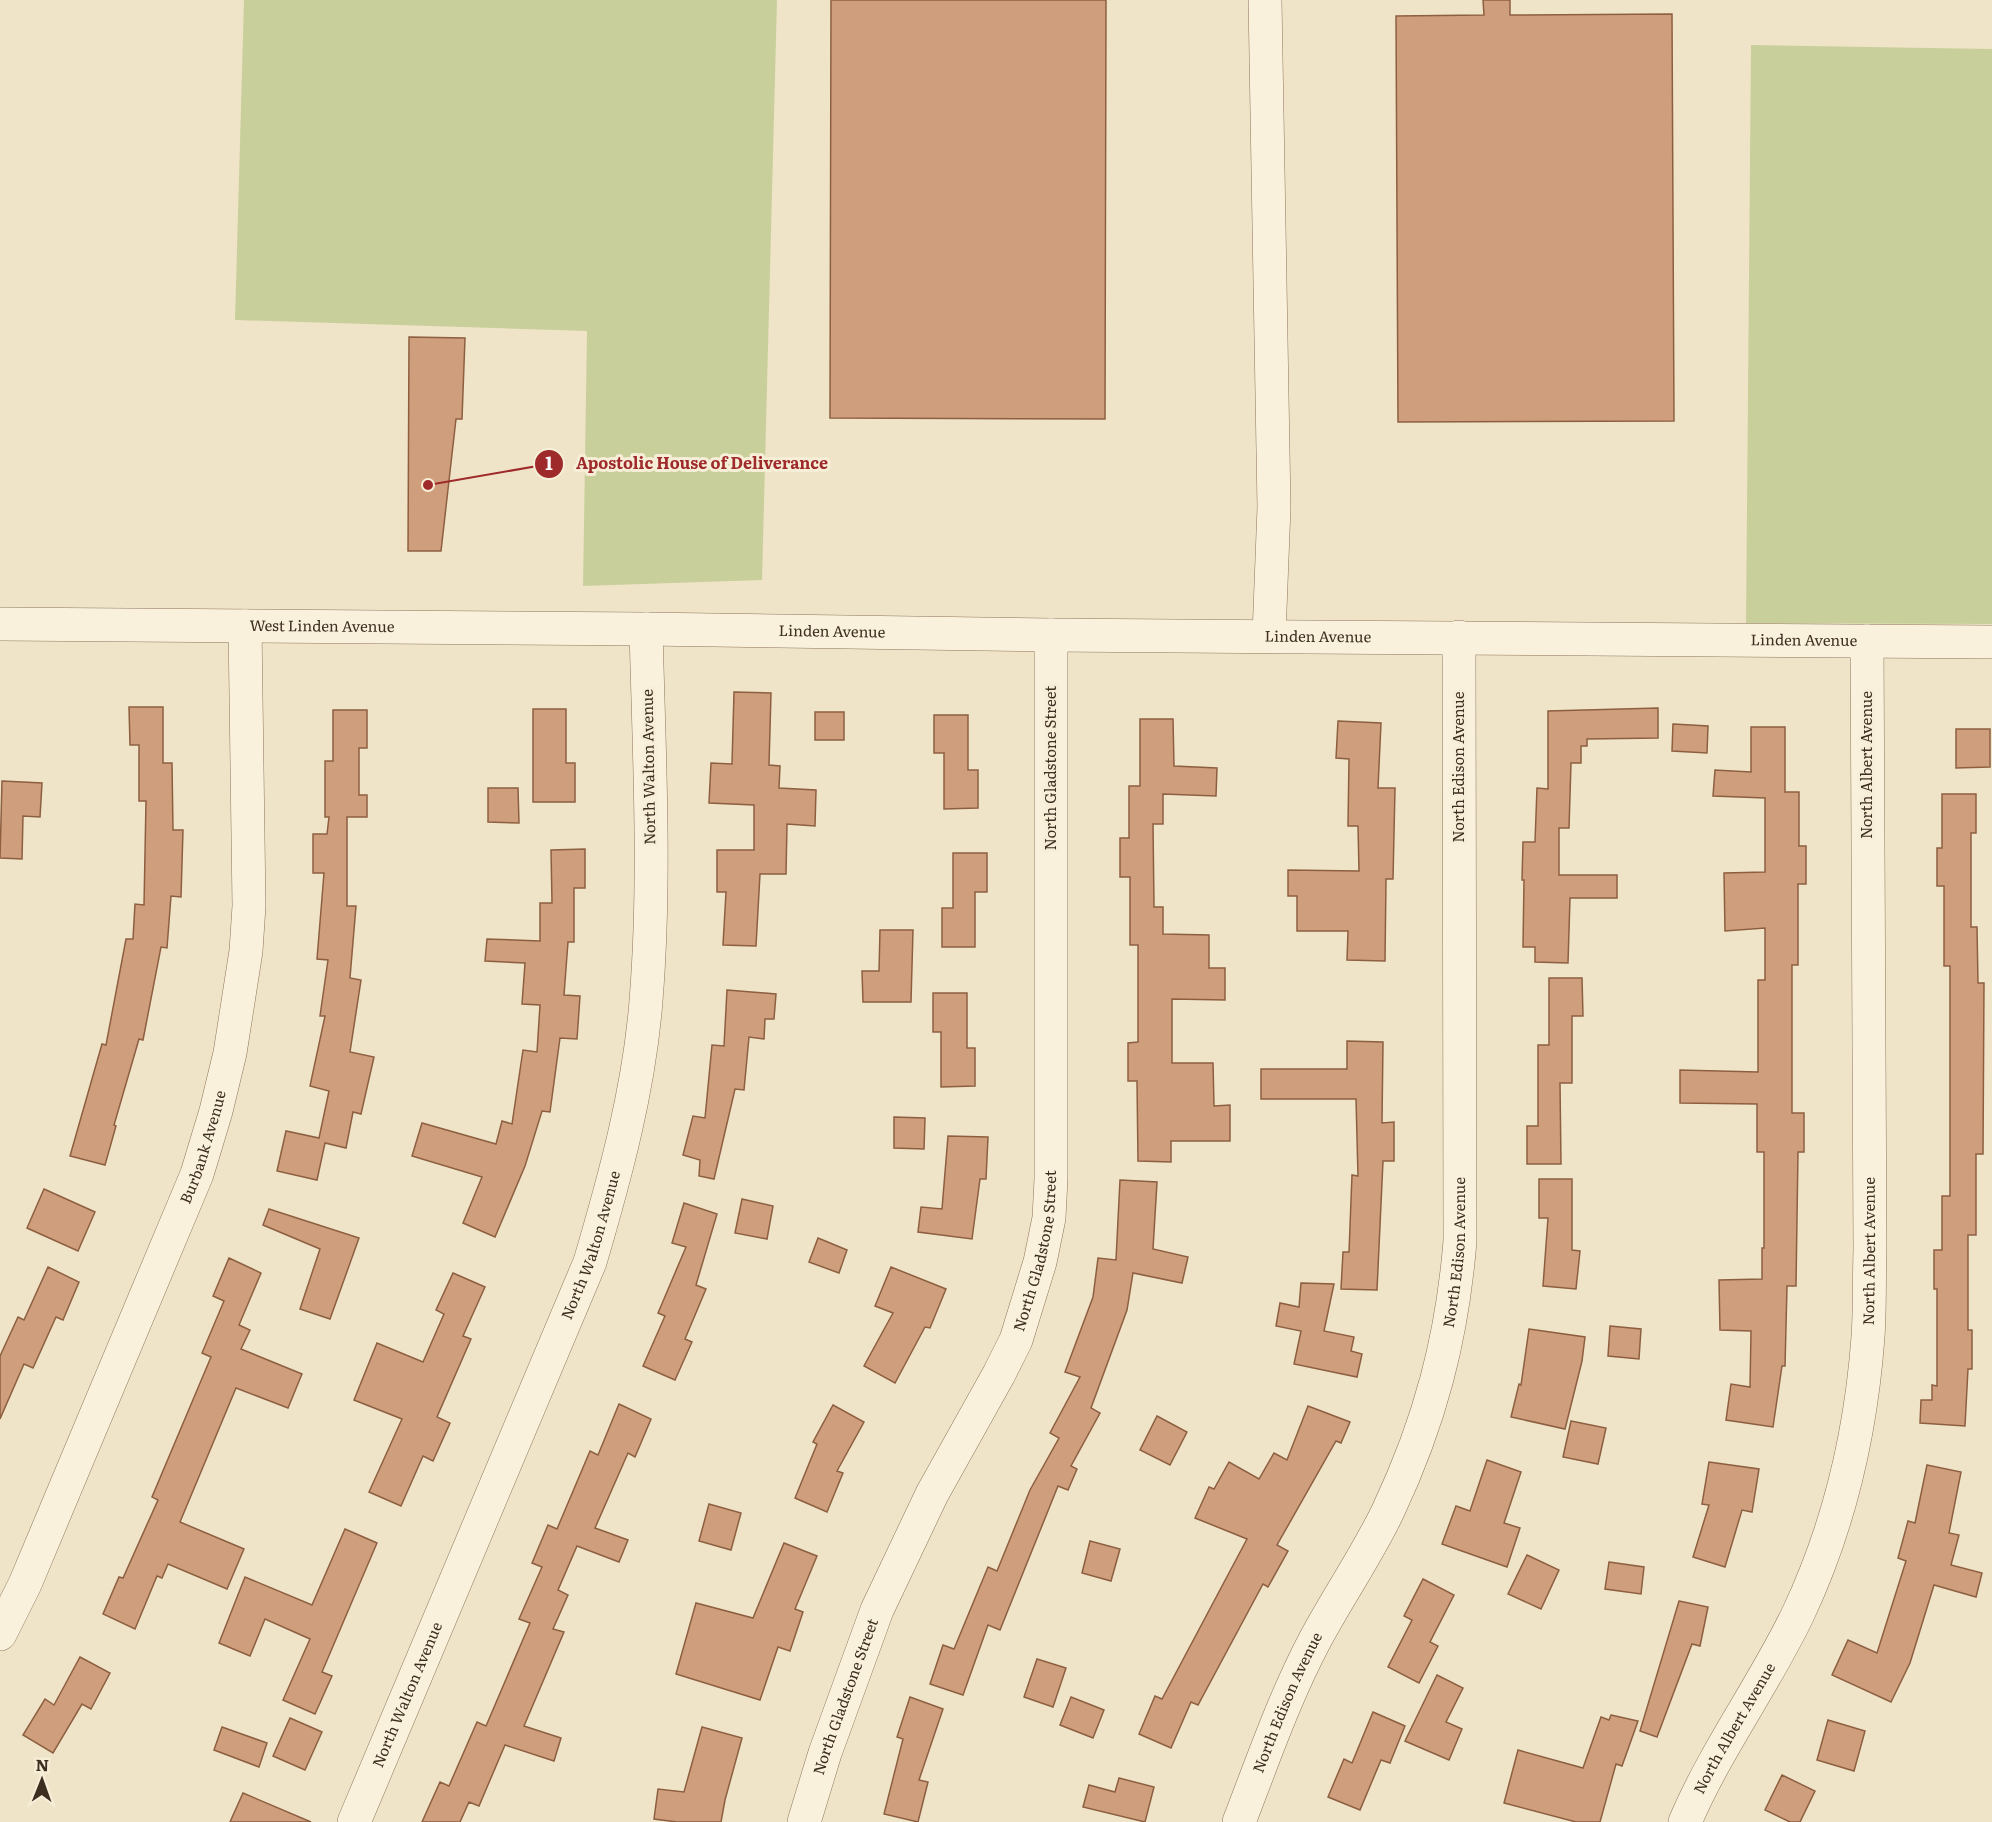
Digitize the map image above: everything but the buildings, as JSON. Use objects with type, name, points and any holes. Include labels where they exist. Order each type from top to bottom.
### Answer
[{"type":"street","points":[[1265,0],[1274,507],[1269,636]]},
{"type":"street","name":"West Linden Avenue","points":[[0,624],[646,629]]},
{"type":"street","name":"Burbank Avenue","points":[[0,1634],[25,1584],[197,1174],[219,1099],[230,1053],[243,974],[249,906],[245,626]]},
{"type":"street","name":"Linden Avenue","points":[[646,629],[1051,635],[1992,642]]},
{"type":"street","name":"North Walton Avenue","points":[[354,1822],[590,1262],[608,1199],[639,1062],[646,1001],[652,882],[646,629]]},
{"type":"street","name":"North Gladstone Street","points":[[804,1822],[825,1753],[877,1610],[933,1494],[1016,1340],[1040,1262],[1049,1218],[1051,1179],[1051,635]]},
{"type":"street","name":"North Edison Avenue","points":[[1239,1822],[1316,1637],[1388,1513],[1413,1455],[1431,1406],[1452,1313],[1460,1241],[1459,637]]},
{"type":"street","name":"North Albert Avenue","points":[[1685,1822],[1721,1750],[1798,1614],[1831,1534],[1860,1407],[1868,1336],[1870,1250],[1867,641]]},
{"type":"green space","points":[[244,0],[777,0],[762,580],[583,586],[587,331],[235,320]]},
{"type":"green space","points":[[1751,45],[1992,49],[1992,624],[1746,623]]},
{"type":"place","name":"Apostolic House of Deliverance","points":[[428,485]]}]
